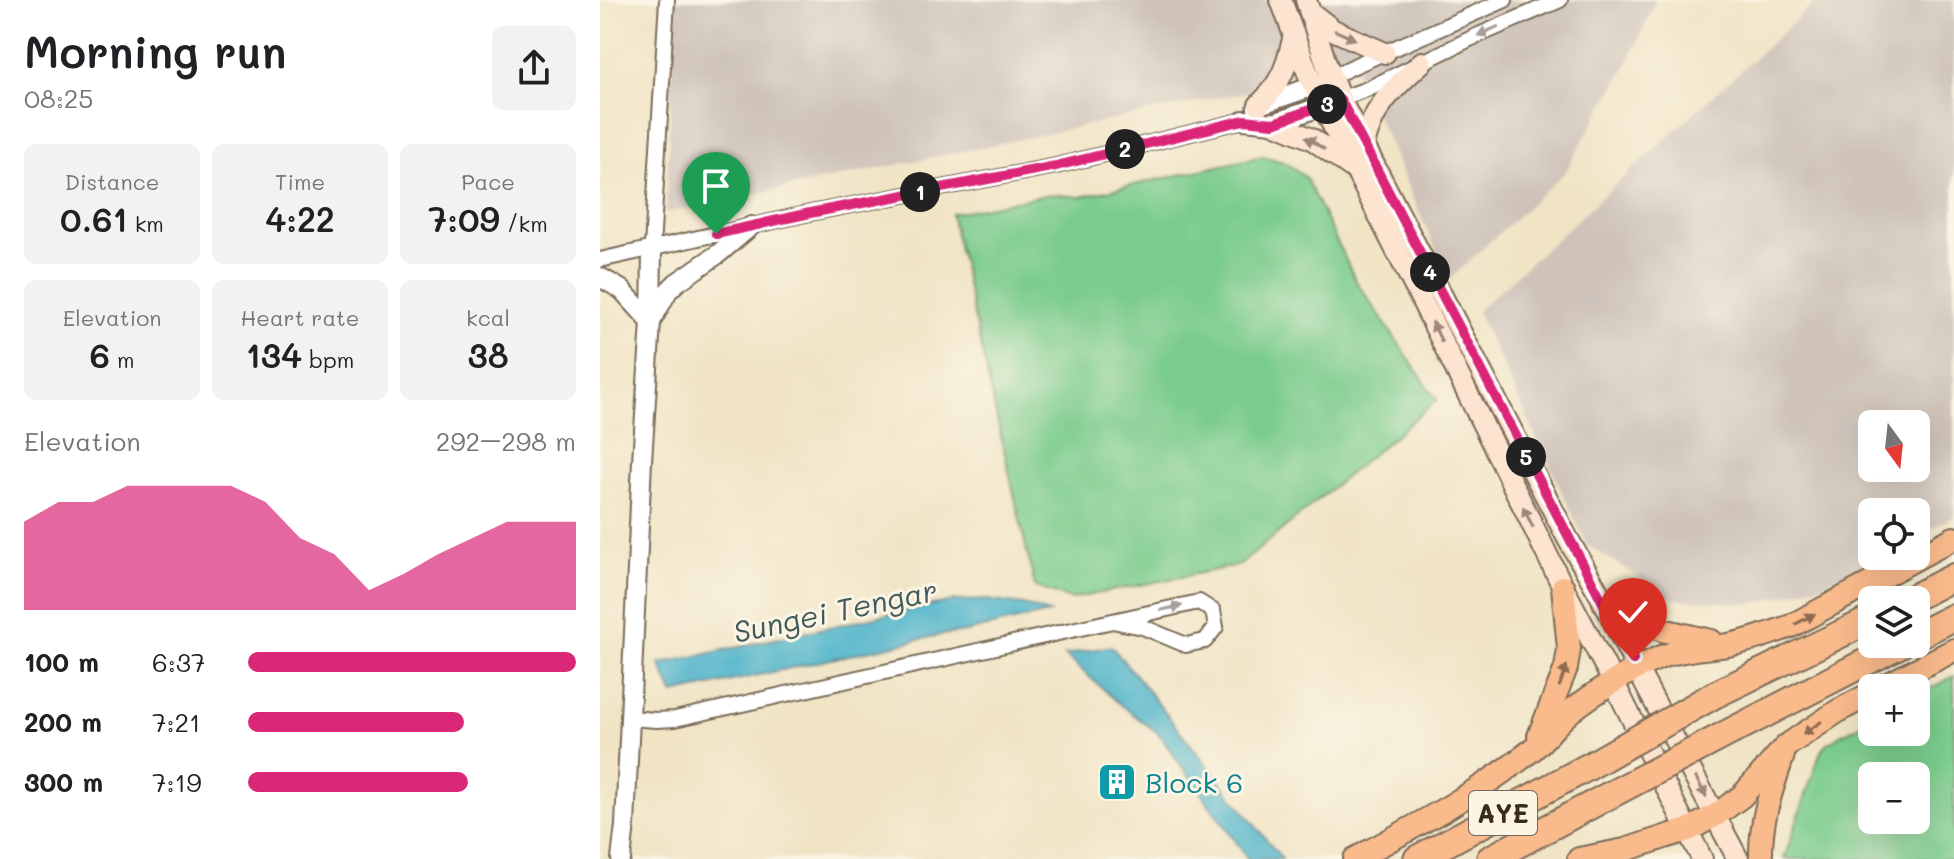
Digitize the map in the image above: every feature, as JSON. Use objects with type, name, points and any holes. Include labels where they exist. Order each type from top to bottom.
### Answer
[{"type":"highway","points":[[1930,589],[1954,577]]},
{"type":"highway","points":[[1930,629],[1954,617]]},
{"type":"highway","name":"AYE","points":[[1417,859],[1714,695],[1858,626]]},
{"type":"highway","name":"AYE","points":[[1490,859],[1874,658]]},
{"type":"main road","points":[[1281,0],[1294,35],[1322,82],[1354,169],[1702,859]]},
{"type":"main road","points":[[1308,6],[1322,82]]},
{"type":"main road","points":[[1308,6],[1333,30],[1385,53]]},
{"type":"main road","points":[[1259,105],[1282,78],[1294,35]]},
{"type":"main road","points":[[1364,145],[1373,118],[1388,94],[1422,62]]},
{"type":"main road","points":[[1331,103],[1364,145],[1738,859]]},
{"type":"main road","points":[[1274,123],[1312,139],[1354,169]]},
{"type":"main road","points":[[1355,859],[1463,799],[1534,749],[1569,712],[1637,669],[1681,651],[1763,637],[1791,626],[1954,538]]},
{"type":"main road","points":[[1534,749],[1566,668],[1569,639],[1563,587]]},
{"type":"main road","points":[[1604,602],[1668,632],[1732,644]]},
{"type":"main road","points":[[1908,674],[1954,650]]},
{"type":"main road","points":[[1579,859],[1625,850],[1688,830],[1716,815],[1742,796],[1786,746],[1858,700]]},
{"type":"main road","points":[[1761,859],[1764,810],[1786,746]]},
{"type":"main road","points":[[1625,850],[1654,859]]},
{"type":"street","points":[[621,859],[667,0]]},
{"type":"street","points":[[1244,120],[1259,105],[1322,82],[1505,0]]},
{"type":"street","points":[[600,260],[810,213],[1056,166],[1244,120],[1274,123],[1367,89],[1560,0]]},
{"type":"street","points":[[651,322],[668,291],[676,283],[751,226]]},
{"type":"street","points":[[600,277],[622,290],[651,322]]},
{"type":"street","points":[[630,718],[675,719],[1112,621],[1199,602],[1213,611],[1216,627],[1205,641],[1186,645],[1143,627],[1112,621]]},
{"type":"shaded area","points":[[675,0],[1656,0],[1628,63],[1565,172],[1449,280],[1356,69],[666,213]]},
{"type":"shaded area","points":[[1818,0],[1954,0],[1954,516],[1930,529],[1930,498],[1858,498],[1858,567],[1825,584],[1752,604],[1674,599],[1587,545],[1477,311]]},
{"type":"green space","points":[[1263,156],[1286,163],[1305,177],[1356,281],[1437,400],[1240,565],[1071,599],[1035,587],[951,214],[1051,194],[1080,197]]},
{"type":"green space","points":[[1954,676],[1954,859],[1784,859],[1821,751],[1840,735],[1858,726],[1858,746],[1930,746],[1930,689]]},
{"type":"water","points":[[987,600],[1024,605],[1049,613],[673,694],[660,664],[921,607]]},
{"type":"water","points":[[1111,646],[1282,859],[1248,859],[1158,733],[1065,655]]},
{"type":"place","name":"Block 6","points":[[1117,782]]},
{"type":"route","points":[[716,234],[1056,166],[1244,120],[1274,123],[1340,99],[1633,660]]},
{"type":"water label","name":"Sungei Tengar","points":[[835,610]]}]
